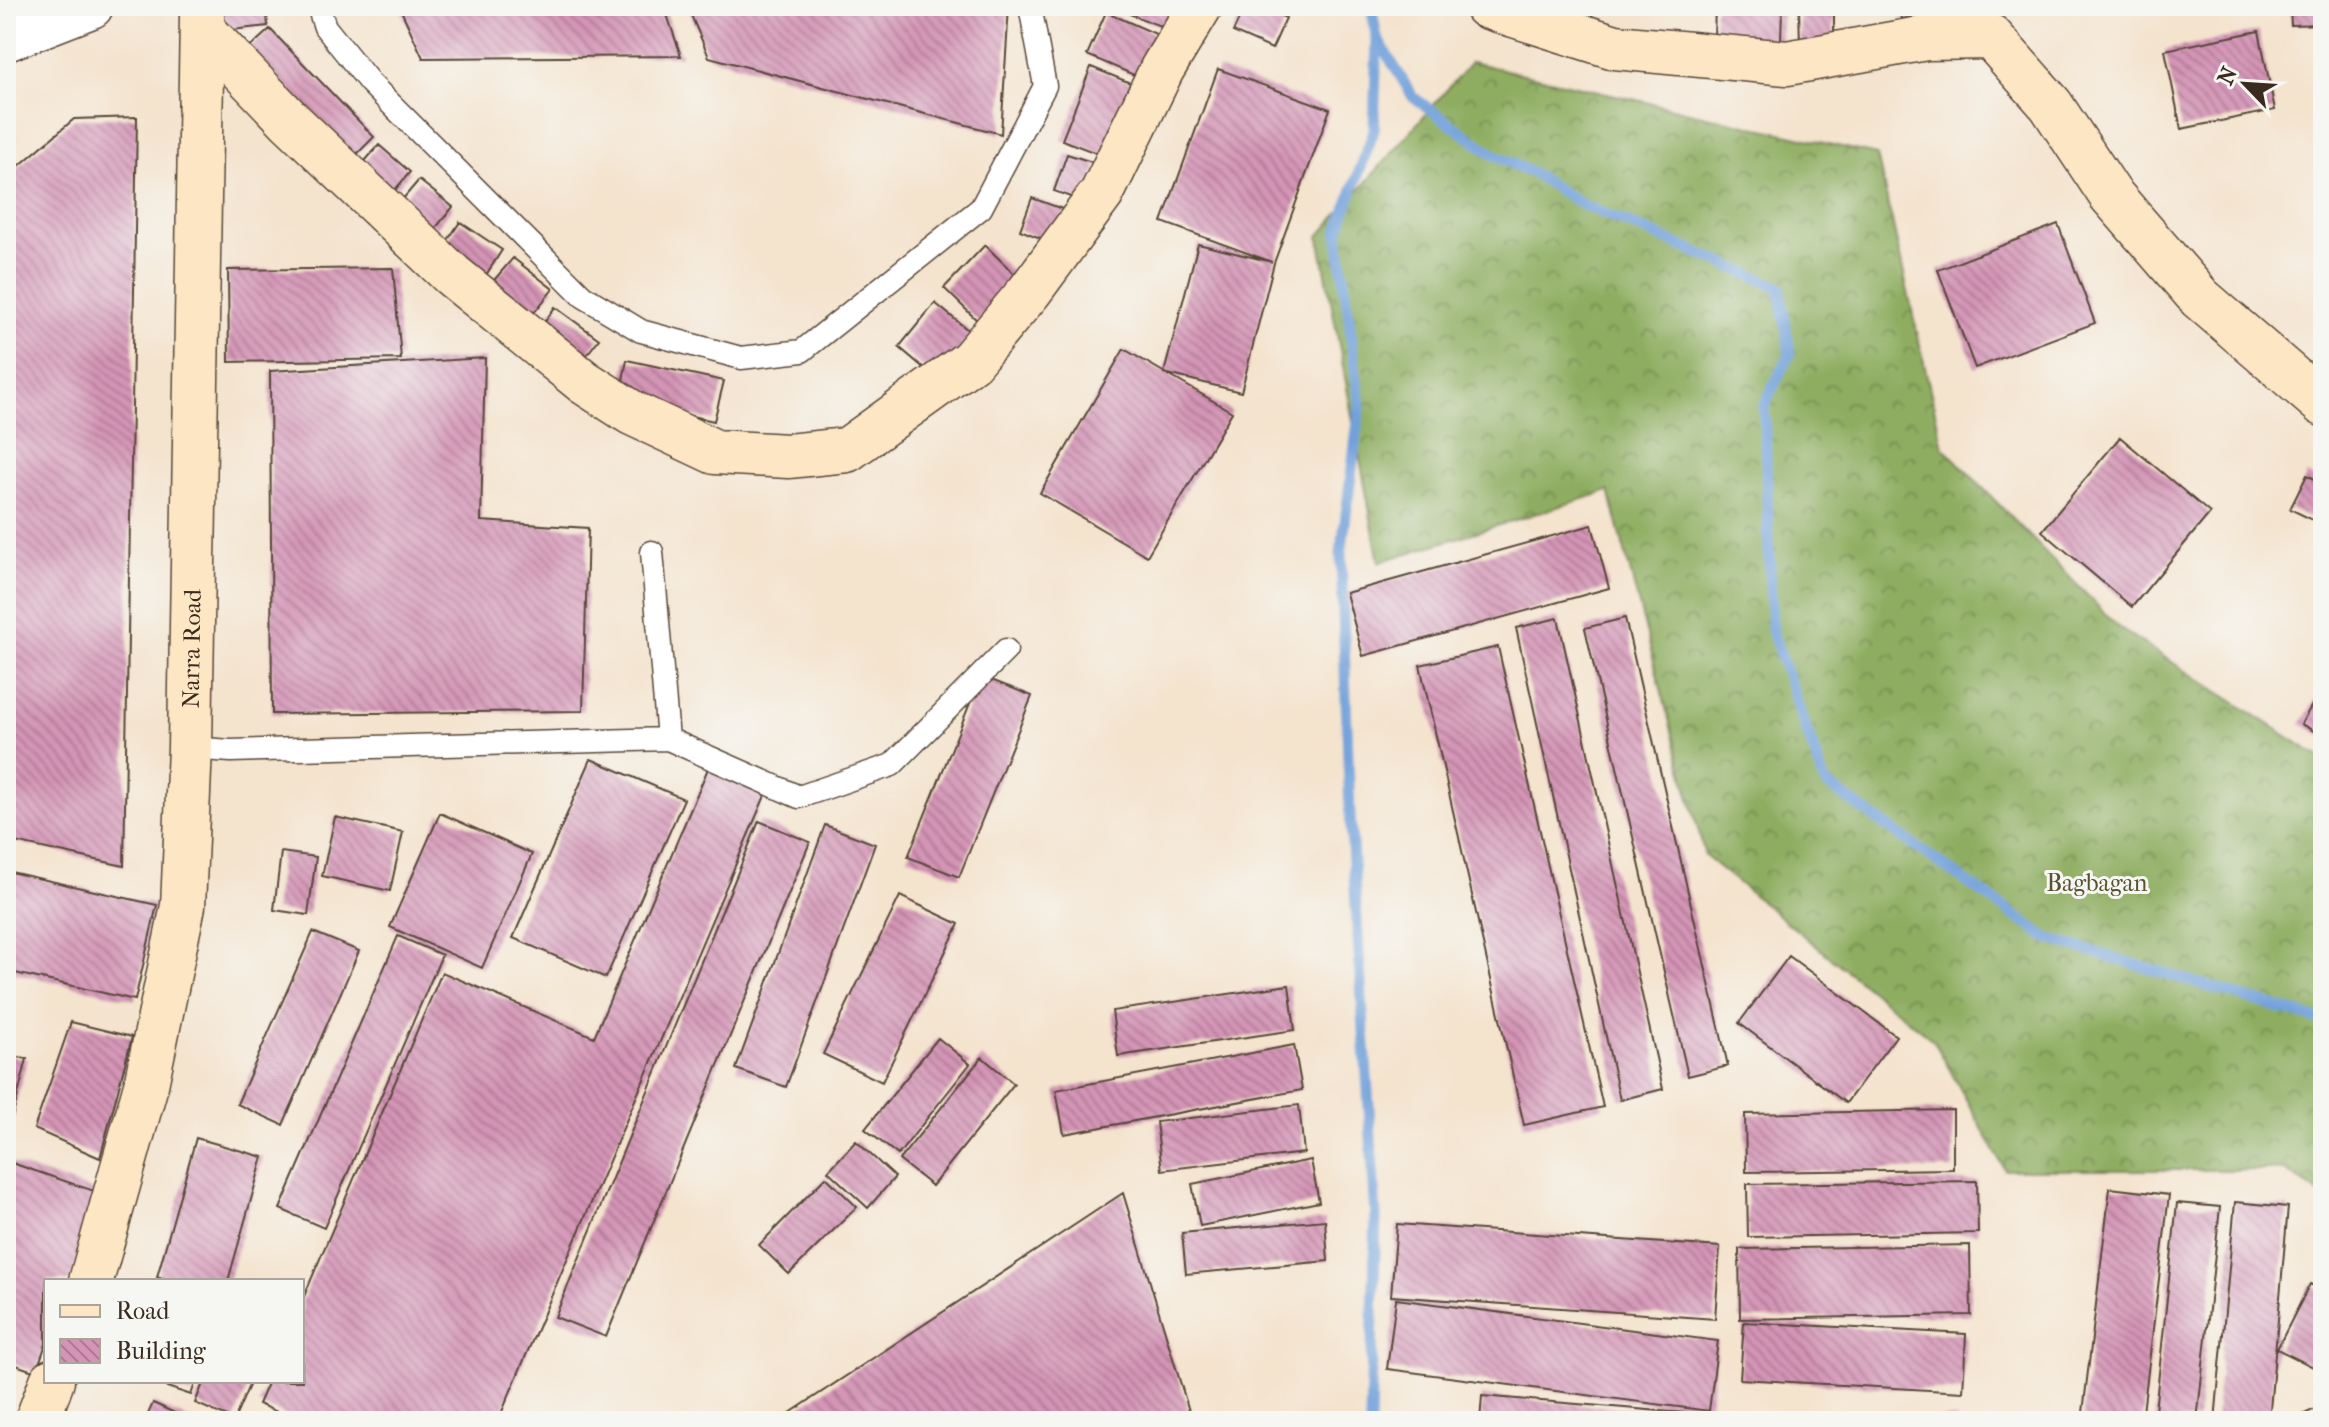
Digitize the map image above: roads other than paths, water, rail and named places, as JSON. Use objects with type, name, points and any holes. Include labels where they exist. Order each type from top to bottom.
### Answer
[{"type":"street","points":[[6,39],[91,6]]},
{"type":"street","points":[[202,18],[290,121],[452,275],[584,382],[632,413],[715,452],[788,456],[847,450],[971,361],[1029,292],[1102,193],[1162,69],[1200,6]]},
{"type":"street","points":[[1486,6],[1615,47],[1787,63],[1926,38],[1986,21],[2051,105],[2110,194],[2200,298],[2323,404]]},
{"type":"street","name":"Narra Road","points":[[92,1279],[146,1085],[183,906],[190,748],[202,18]]},
{"type":"street","points":[[37,1421],[51,1383]]},
{"type":"lane","points":[[318,6],[325,27],[370,83],[583,296],[641,331],[741,358],[802,351],[981,208],[1045,86],[1030,6]]},
{"type":"lane","points":[[652,552],[668,739]]},
{"type":"lane","points":[[190,748],[231,751],[668,739],[799,797],[892,765],[1006,650]]},
{"type":"waterway","points":[[1370,1421],[1376,1215],[1350,814],[1341,554],[1360,406],[1338,232],[1374,130],[1377,38],[1371,6]]},
{"type":"waterway","points":[[1377,38],[1413,97],[1494,155],[1536,175],[1581,204],[1780,287],[1790,354],[1764,405],[1772,631],[1825,783],[2047,938],[2323,1021]]},
{"type":"park label","name":"Bagbagan","points":[[2097,883]]}]
